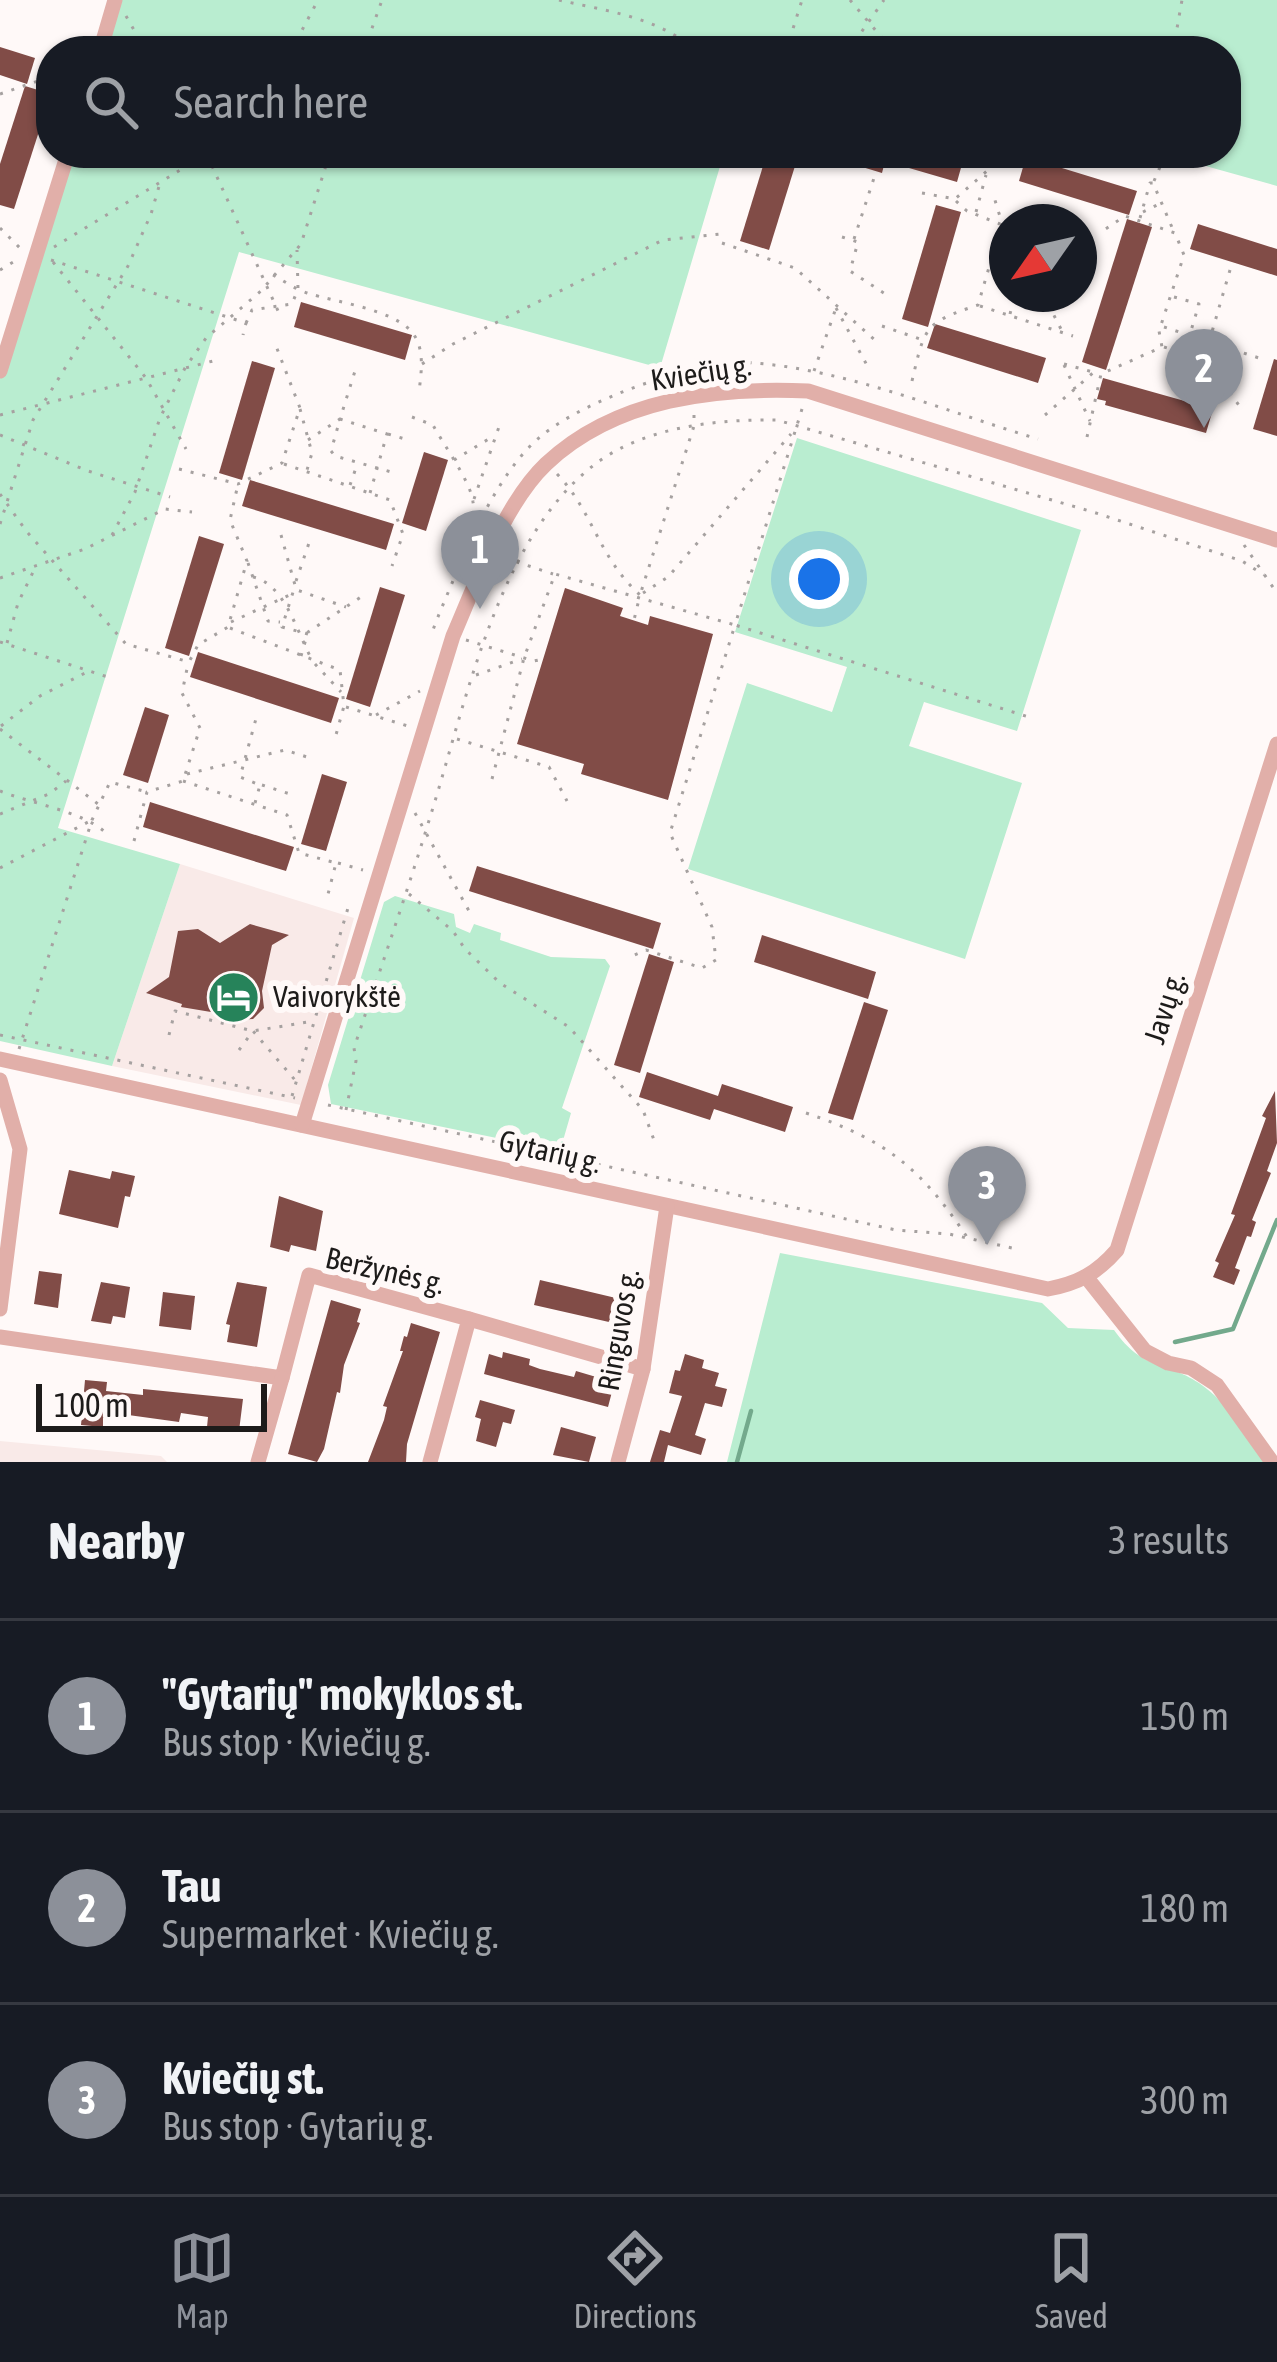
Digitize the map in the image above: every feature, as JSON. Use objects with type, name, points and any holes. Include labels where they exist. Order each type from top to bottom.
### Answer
[{"type":"street","points":[[104,36],[115,0]]},
{"type":"street","points":[[0,371],[63,168]]},
{"type":"street","name":"Kviečių g.","points":[[302,1125],[453,636],[488,553],[545,465],[595,431],[677,398],[746,389],[808,392],[1277,540]]},
{"type":"street","name":"Javų g.","points":[[1087,1278],[1117,1250],[1277,744]]},
{"type":"street","name":"Gytarių g.","points":[[7,1061],[1048,1288],[1087,1278]]},
{"type":"street","points":[[0,1080],[20,1149],[0,1309]]},
{"type":"street","name":"Ringuvos g.","points":[[618,1462],[644,1369],[667,1206]]},
{"type":"street","name":"Beržynės g.","points":[[283,1378],[309,1275],[469,1319],[430,1462]]},
{"type":"street","points":[[1087,1278],[1145,1351],[1191,1368],[1217,1385],[1272,1462]]},
{"type":"street","points":[[469,1319],[644,1369]]},
{"type":"street","points":[[0,1337],[283,1378],[258,1462]]},
{"type":"path","points":[[300,36],[318,0]]},
{"type":"path","points":[[369,36],[382,0]]},
{"type":"path","points":[[560,0],[679,36]]},
{"type":"path","points":[[791,36],[802,0]]},
{"type":"path","points":[[850,0],[881,36]]},
{"type":"path","points":[[858,36],[884,0]]},
{"type":"path","points":[[1176,36],[1182,0]]},
{"type":"path","points":[[126,17],[137,36]]},
{"type":"path","points":[[0,94],[36,82]]},
{"type":"path","points":[[37,256],[184,168]]},
{"type":"path","points":[[214,168],[279,310]]},
{"type":"path","points":[[243,335],[252,310],[279,310],[292,304],[298,289],[297,249],[325,168]]},
{"type":"path","points":[[955,199],[990,168]]},
{"type":"path","points":[[1160,168],[1154,183],[1184,255],[1161,326],[1162,347]]},
{"type":"path","points":[[976,214],[988,170]]},
{"type":"path","points":[[853,241],[874,178]]},
{"type":"path","points":[[0,524],[23,444],[41,405],[117,282],[151,214],[160,183]]},
{"type":"path","points":[[1139,221],[1150,183],[1154,183]]},
{"type":"path","points":[[922,193],[955,199],[989,219]]},
{"type":"path","points":[[994,197],[996,204]]},
{"type":"path","points":[[1141,213],[1162,202]]},
{"type":"path","points":[[1103,230],[1125,216],[1175,233]]},
{"type":"path","points":[[0,228],[27,254],[0,270]]},
{"type":"path","points":[[422,364],[453,344],[664,240],[720,234]]},
{"type":"path","points":[[842,237],[858,242],[850,271],[890,297]]},
{"type":"path","points":[[722,243],[795,268],[877,342]]},
{"type":"path","points":[[112,535],[137,487],[164,410],[185,368],[206,338],[297,249]]},
{"type":"path","points":[[186,448],[146,378],[52,261],[246,323]]},
{"type":"path","points":[[978,305],[989,270]]},
{"type":"path","points":[[1209,342],[1230,270]]},
{"type":"path","points":[[273,275],[298,289],[402,323],[416,336],[422,364],[419,392]]},
{"type":"path","points":[[1171,296],[1199,304],[1193,336],[1243,411]]},
{"type":"path","points":[[832,301],[869,369]]},
{"type":"path","points":[[912,381],[922,339],[936,319],[978,305],[1073,336]]},
{"type":"path","points":[[814,371],[836,308]]},
{"type":"path","points":[[1009,316],[1010,312]]},
{"type":"path","points":[[1052,312],[1063,333]]},
{"type":"path","points":[[881,326],[922,339]]},
{"type":"path","points":[[1161,326],[1259,358]]},
{"type":"path","points":[[276,346],[312,453],[307,472]]},
{"type":"path","points":[[1045,415],[1098,373],[1162,347],[1207,361]]},
{"type":"path","points":[[0,415],[213,361]]},
{"type":"path","points":[[434,630],[468,543],[527,451],[541,436],[618,393],[694,370],[749,362],[814,371],[1038,439]]},
{"type":"path","points":[[1090,422],[1064,364],[1098,373]]},
{"type":"path","points":[[694,370],[695,383]]},
{"type":"path","points":[[355,371],[331,451],[395,473]]},
{"type":"path","points":[[1087,437],[1098,373]]},
{"type":"path","points":[[630,957],[646,950],[702,968],[716,960],[712,928],[670,832],[808,392]]},
{"type":"path","points":[[634,620],[694,426],[694,407]]},
{"type":"path","points":[[283,464],[300,408]]},
{"type":"path","points":[[412,417],[433,425],[474,501]]},
{"type":"path","points":[[308,440],[340,419]]},
{"type":"path","points":[[340,419],[405,439]]},
{"type":"path","points":[[346,1110],[356,1061],[354,1048],[484,646],[543,518],[597,462],[626,446],[694,426],[746,419],[796,426],[1143,529],[1242,561],[1264,575]]},
{"type":"path","points":[[468,543],[474,501],[501,421]]},
{"type":"path","points":[[640,595],[668,577],[796,426]]},
{"type":"path","points":[[370,493],[387,434]]},
{"type":"path","points":[[0,435],[170,497]]},
{"type":"path","points":[[453,461],[496,435]]},
{"type":"path","points":[[527,451],[535,457]]},
{"type":"path","points":[[350,486],[358,463]]},
{"type":"path","points":[[179,470],[238,484],[283,464],[390,500],[403,533],[392,566]]},
{"type":"path","points":[[556,473],[569,487],[615,573],[640,595]]},
{"type":"path","points":[[238,484],[230,520],[268,621],[284,623]]},
{"type":"path","points":[[0,494],[26,532],[126,644],[188,662]]},
{"type":"path","points":[[0,578],[54,560],[165,509],[192,512]]},
{"type":"path","points":[[1229,524],[1277,593]]},
{"type":"path","points":[[281,535],[294,589]]},
{"type":"path","points":[[308,634],[282,627],[309,543]]},
{"type":"path","points":[[488,553],[640,595],[1032,718]]},
{"type":"path","points":[[229,625],[247,561]]},
{"type":"path","points":[[7,645],[18,603],[36,566]]},
{"type":"path","points":[[492,779],[524,658],[555,574]]},
{"type":"path","points":[[253,577],[267,580],[281,598],[313,660],[328,682],[343,693]]},
{"type":"path","points":[[183,782],[200,728],[182,693],[188,662],[198,645],[294,589]]},
{"type":"path","points":[[294,589],[346,607]]},
{"type":"path","points":[[301,656],[308,634],[361,597]]},
{"type":"path","points":[[229,625],[340,670],[344,706],[334,742]]},
{"type":"path","points":[[465,640],[543,659]]},
{"type":"path","points":[[0,643],[114,679]]},
{"type":"path","points":[[476,675],[524,658]]},
{"type":"path","points":[[89,671],[40,696],[0,728],[99,805]]},
{"type":"path","points":[[375,716],[440,680]]},
{"type":"path","points":[[344,706],[424,732]]},
{"type":"path","points":[[257,716],[240,777],[293,795]]},
{"type":"path","points":[[455,739],[549,767],[567,800]]},
{"type":"path","points":[[185,775],[285,750],[307,757]]},
{"type":"path","points":[[0,814],[67,780]]},
{"type":"path","points":[[7,1061],[22,1040],[92,820],[110,782],[147,792],[183,782],[286,815]]},
{"type":"path","points":[[255,805],[260,784]]},
{"type":"path","points":[[0,791],[92,820],[105,832]]},
{"type":"path","points":[[134,842],[147,792]]},
{"type":"path","points":[[289,806],[286,815],[299,853],[379,875]]},
{"type":"path","points":[[0,868],[92,820]]},
{"type":"path","points":[[426,832],[469,911]]},
{"type":"path","points":[[326,902],[336,863]]},
{"type":"path","points":[[409,894],[500,983],[569,1027],[643,1110],[654,1140]]},
{"type":"path","points":[[291,1097],[348,908]]},
{"type":"path","points":[[169,1034],[175,1011],[253,1031],[314,1021]]},
{"type":"path","points":[[239,1050],[253,1031]]},
{"type":"path","points":[[253,1031],[296,1081]]},
{"type":"path","points":[[0,1035],[896,1230],[1012,1248]]},
{"type":"path","points":[[806,1113],[888,1149],[919,1172],[968,1238]]},
{"type":"shaded area","points":[[180,864],[354,918],[301,1105],[112,1066]]},
{"type":"shaded area","points":[[0,1441],[161,1456],[167,1462],[0,1462]]},
{"type":"green space","points":[[115,0],[1277,0],[1277,186],[1213,168],[1241,168],[1241,36],[104,36]]},
{"type":"green space","points":[[63,168],[720,168],[660,368],[239,252],[58,828],[180,864],[112,1066],[0,1041],[0,371]]},
{"type":"green space","points":[[797,438],[1081,530],[1017,731],[924,702],[909,746],[1022,783],[965,959],[688,869],[747,683],[832,712],[847,667],[735,632]]},
{"type":"green space","points":[[395,896],[454,914],[456,927],[470,933],[474,924],[501,933],[500,940],[551,957],[605,959],[610,966],[562,1108],[571,1113],[560,1151],[331,1104],[328,1085],[384,902]]},
{"type":"green space","points":[[780,1253],[1042,1303],[1068,1328],[1114,1330],[1135,1353],[1209,1391],[1267,1462],[727,1462]]},
{"type":"building","points":[[0,47],[35,58],[27,84],[0,75]]},
{"type":"building","points":[[25,86],[36,89],[36,141],[14,209],[0,205],[0,164]]},
{"type":"building","points":[[762,168],[794,168],[769,250],[740,241]]},
{"type":"building","points":[[909,168],[961,168],[957,182]]},
{"type":"building","points":[[1023,168],[1062,168],[1137,191],[1129,215],[1019,181]]},
{"type":"building","points":[[936,205],[961,212],[928,327],[902,319]]},
{"type":"building","points":[[1127,219],[1152,227],[1106,370],[1082,362]]},
{"type":"building","points":[[1198,224],[1277,249],[1277,276],[1190,249]]},
{"type":"building","points":[[301,302],[412,335],[405,360],[294,327]]},
{"type":"building","points":[[935,324],[1046,358],[1038,383],[927,348]]},
{"type":"building","points":[[1277,360],[1277,436],[1253,429]]},
{"type":"building","points":[[252,361],[275,368],[242,480],[219,473]]},
{"type":"building","points":[[1103,378],[1213,409],[1206,433],[1105,405],[1106,401],[1097,399]]},
{"type":"building","points":[[424,452],[448,460],[426,531],[402,523]]},
{"type":"building","points":[[250,480],[394,524],[386,550],[242,506]]},
{"type":"building","points":[[199,536],[224,544],[189,656],[165,648]]},
{"type":"building","points":[[380,587],[405,595],[370,707],[346,699]]},
{"type":"building","points":[[565,588],[623,608],[620,616],[648,625],[650,616],[713,634],[668,800],[581,774],[584,764],[517,744]]},
{"type":"building","points":[[198,652],[339,698],[331,723],[190,677]]},
{"type":"building","points":[[145,707],[169,715],[148,783],[123,775]]},
{"type":"building","points":[[322,774],[347,782],[326,851],[301,844]]},
{"type":"building","points":[[150,802],[294,847],[286,871],[143,827]]},
{"type":"building","points":[[477,866],[661,923],[653,949],[469,891]]},
{"type":"building","points":[[250,924],[289,935],[272,945],[262,991],[264,1008],[253,1019],[237,1020],[181,1007],[146,993],[169,977],[178,931],[198,929],[220,943]]},
{"type":"building","points":[[762,935],[876,972],[868,999],[754,962]]},
{"type":"building","points":[[649,954],[674,962],[640,1073],[614,1065]]},
{"type":"building","points":[[864,1002],[888,1010],[853,1120],[828,1113]]},
{"type":"building","points":[[647,1072],[718,1096],[722,1084],[793,1107],[785,1132],[714,1109],[710,1120],[639,1097]]},
{"type":"building","points":[[1275,1091],[1277,1143],[1267,1171],[1271,1173],[1252,1220],[1256,1222],[1251,1237],[1247,1236],[1235,1268],[1240,1270],[1234,1285],[1213,1277],[1219,1263],[1215,1261],[1235,1215],[1231,1214],[1266,1118],[1262,1116]]},
{"type":"building","points":[[69,1170],[110,1179],[112,1171],[135,1176],[118,1228],[59,1214]]},
{"type":"building","points":[[279,1196],[323,1211],[316,1251],[291,1245],[289,1252],[270,1247]]},
{"type":"building","points":[[39,1271],[62,1274],[58,1308],[34,1304]]},
{"type":"building","points":[[540,1280],[637,1303],[631,1327],[534,1305]]},
{"type":"building","points":[[101,1282],[130,1287],[125,1318],[113,1316],[111,1324],[91,1321]]},
{"type":"building","points":[[237,1282],[267,1287],[257,1347],[227,1342],[230,1325],[226,1324]]},
{"type":"building","points":[[163,1292],[195,1296],[191,1330],[159,1326]]},
{"type":"building","points":[[331,1300],[361,1309],[360,1323],[317,1462],[288,1454]]},
{"type":"building","points":[[411,1323],[440,1332],[406,1462],[368,1462],[384,1420],[387,1407],[383,1406]]},
{"type":"building","points":[[503,1352],[530,1359],[529,1365],[540,1369],[574,1377],[576,1371],[603,1379],[602,1385],[613,1388],[608,1407],[484,1374],[489,1354],[502,1358]]},
{"type":"building","points":[[685,1354],[704,1360],[702,1368],[719,1373],[715,1386],[727,1389],[722,1407],[705,1403],[695,1435],[706,1439],[701,1455],[668,1445],[664,1462],[650,1462],[660,1430],[670,1433],[682,1396],[669,1393]]},
{"type":"building","points":[[85,1380],[107,1382],[106,1391],[143,1395],[143,1389],[243,1399],[239,1431],[207,1427],[208,1417],[181,1413],[179,1422],[121,1414],[120,1419],[103,1418],[103,1427],[81,1425]]},
{"type":"building","points":[[480,1400],[515,1410],[511,1424],[503,1422],[496,1447],[476,1441]]},
{"type":"building","points":[[561,1427],[596,1437],[589,1462],[553,1455]]},
{"type":"waterway","points":[[1175,1342],[1233,1329],[1277,1220]]},
{"type":"waterway","points":[[737,1462],[751,1411]]},
{"type":"place","name":"Tau","points":[[1204,428]]},
{"type":"place","name":"\"Gytarių\" mokyklos st.","points":[[480,609]]},
{"type":"place","name":"Vaivorykštė","points":[[234,997]]},
{"type":"place","name":"Kviečių st.","points":[[987,1245]]}]
